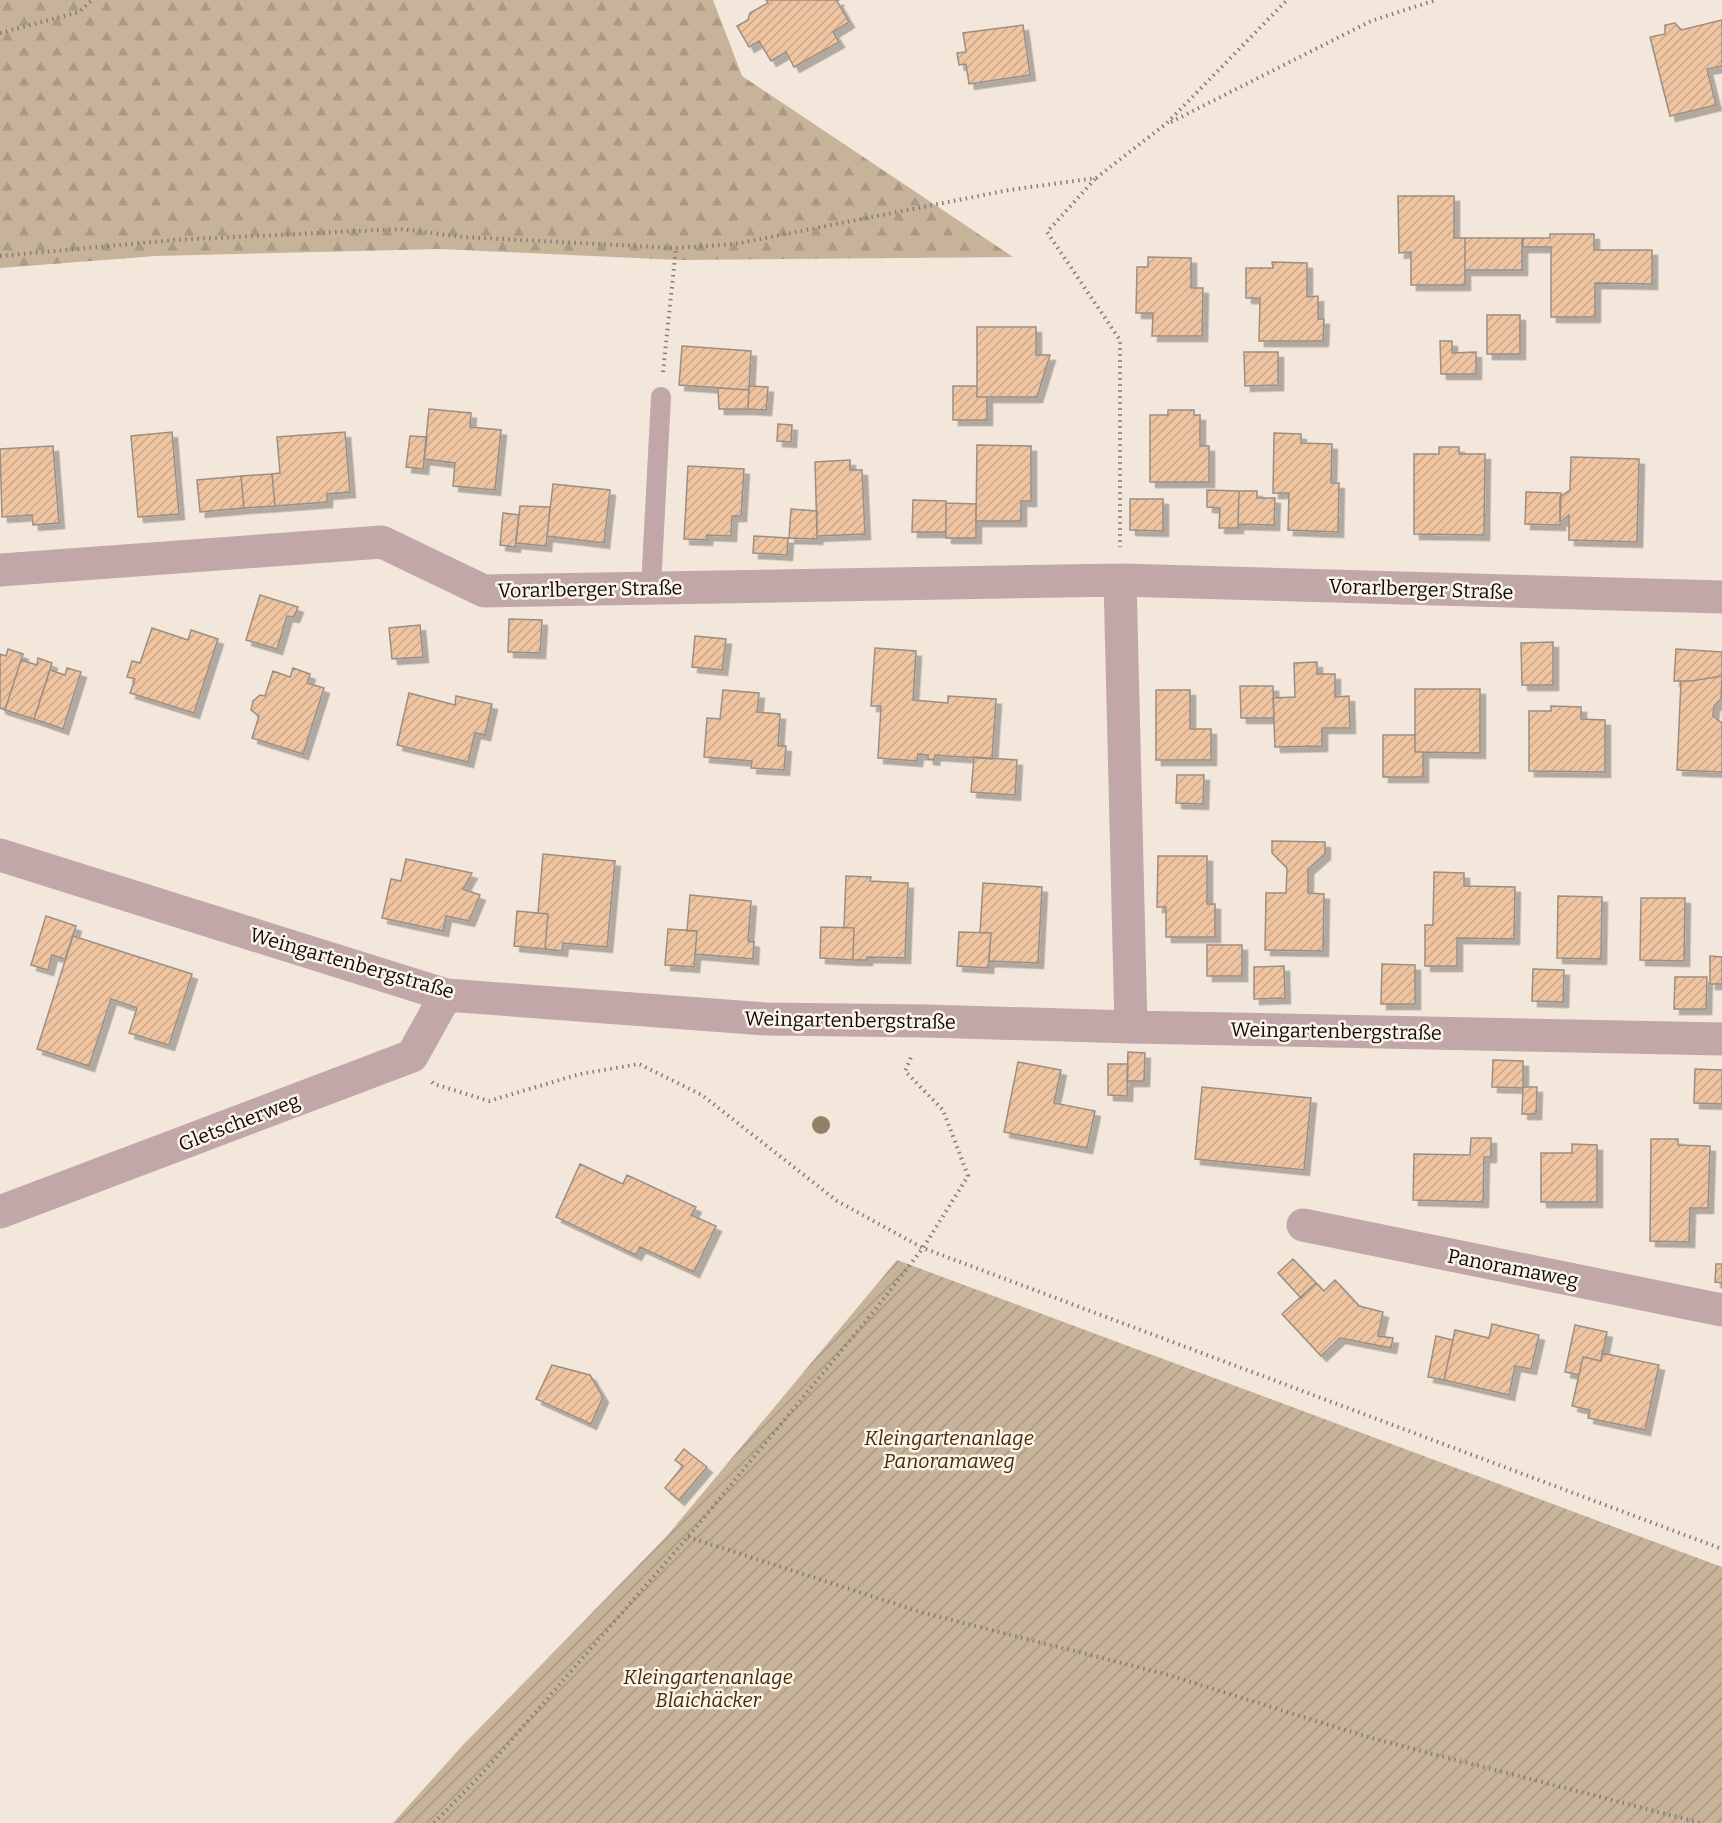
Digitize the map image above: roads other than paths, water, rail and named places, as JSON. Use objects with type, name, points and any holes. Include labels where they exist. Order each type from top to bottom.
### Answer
[{"type":"street","name":"Vorarlberger Straße","points":[[0,570],[382,542],[484,591],[1120,579],[1722,597]]},
{"type":"street","points":[[1120,579],[1131,1027]]},
{"type":"street","name":"Weingartenbergstraße","points":[[0,855],[446,995],[766,1019],[1722,1039]]},
{"type":"street","name":"Gletscherweg","points":[[0,1212],[412,1056],[446,995]]},
{"type":"street","name":"Panoramaweg","points":[[1303,1226],[1722,1310]]},
{"type":"lane","points":[[651,587],[661,397]]},
{"type":"park label","name":"Kleingartenanlage Panoramaweg","points":[[949,1450]]},
{"type":"park label","name":"Kleingartenanlage Blaichäcker","points":[[708,1688]]}]
